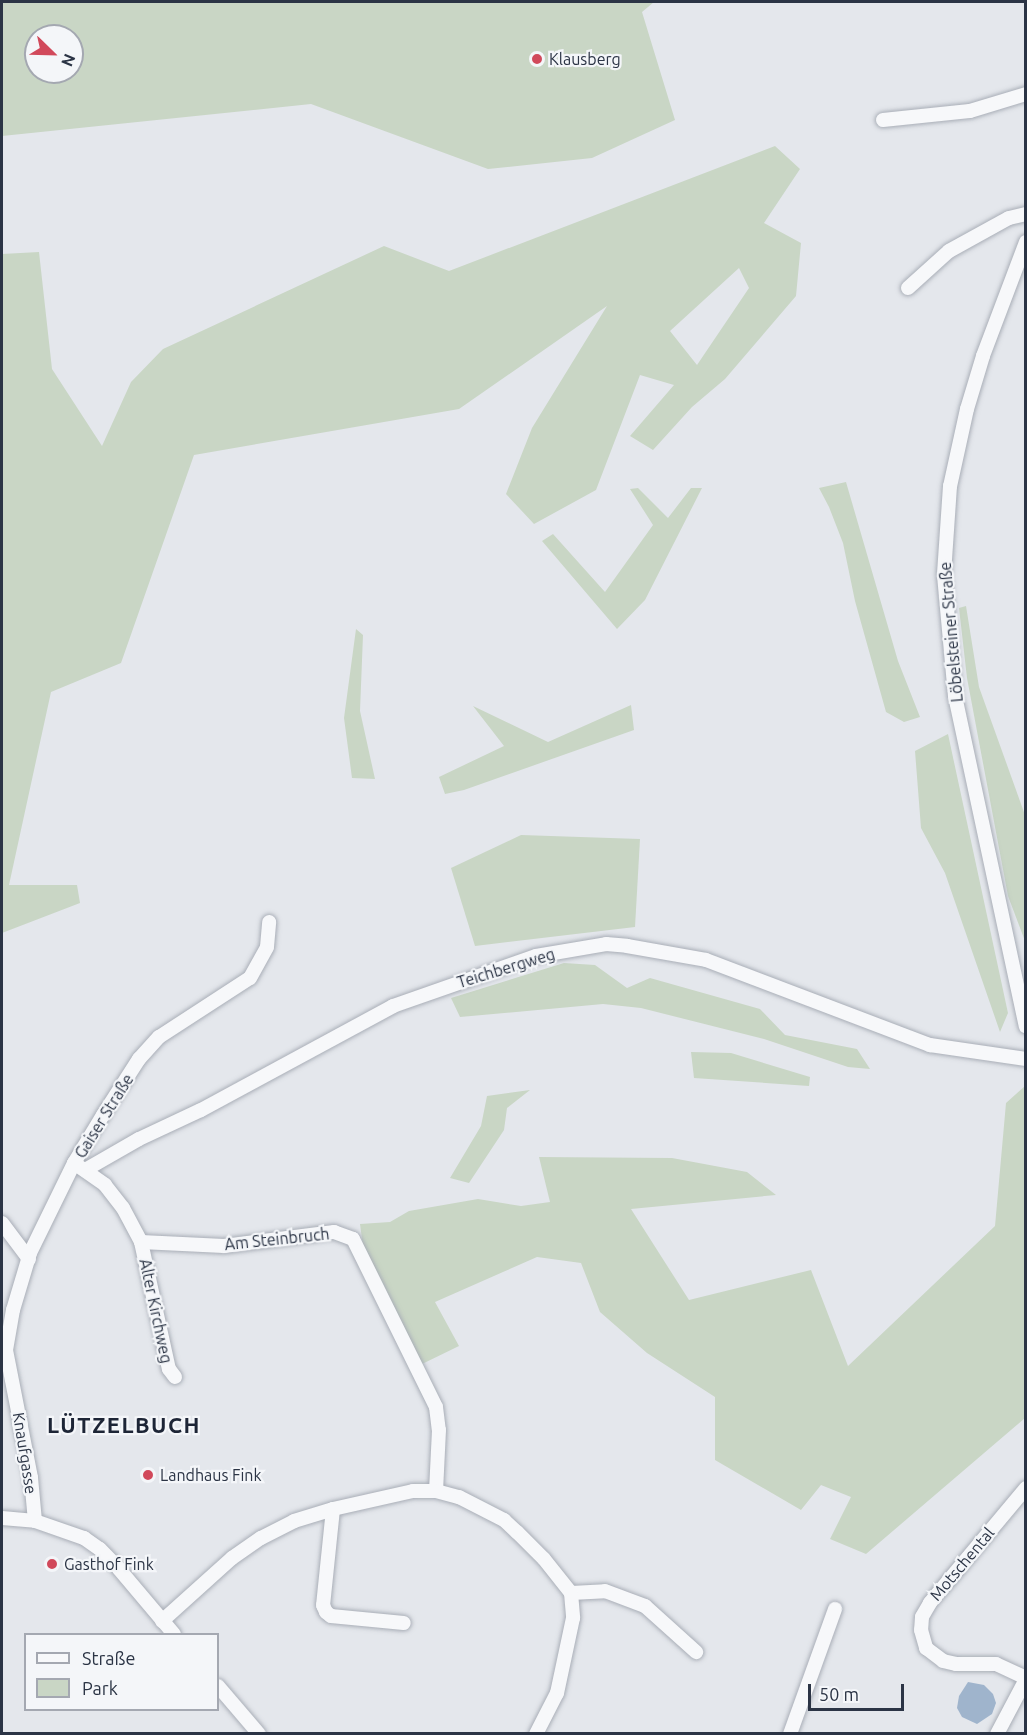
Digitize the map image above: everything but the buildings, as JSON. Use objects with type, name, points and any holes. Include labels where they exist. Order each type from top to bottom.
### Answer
[{"type":"street","points":[[883,120],[970,111],[1026,94]]},
{"type":"street","points":[[908,288],[949,251],[1009,218],[1026,214]]},
{"type":"street","name":"Löbelsteiner Straße","points":[[1026,242],[983,356],[967,410],[950,486],[944,575],[955,696],[1026,1026]]},
{"type":"street","name":"Gaiser Straße","points":[[4,1354],[13,1310],[29,1259],[48,1212],[80,1167],[139,1059],[159,1037],[250,978],[267,947],[269,922]]},
{"type":"street","name":"Teichbergweg","points":[[80,1167],[201,1110],[393,1006],[536,956],[606,944],[706,960],[930,1045],[1026,1059]]},
{"type":"street","points":[[80,1167],[105,1185],[123,1208],[141,1242]]},
{"type":"street","points":[[2,1223],[29,1259]]},
{"type":"street","name":"Am Steinbruch","points":[[141,1242],[224,1246],[328,1232],[348,1235],[353,1239],[436,1407],[439,1430],[436,1491]]},
{"type":"street","name":"Alter Kirchweg","points":[[141,1242],[169,1369],[176,1377]]},
{"type":"street","name":"Knaufgasse","points":[[4,1354],[31,1478],[35,1521]]},
{"type":"street","name":"Motschental","points":[[1026,1488],[924,1610],[921,1630],[926,1648],[943,1661],[956,1664],[996,1664],[1026,1679]]},
{"type":"street","points":[[162,1621],[232,1558],[261,1538],[294,1521],[333,1509],[413,1491],[436,1491],[459,1497],[504,1520],[544,1559],[571,1593],[573,1618],[558,1693],[536,1734]]},
{"type":"street","points":[[333,1509],[323,1605],[326,1612],[331,1616],[404,1623]]},
{"type":"street","points":[[2,1518],[35,1521],[84,1538],[100,1549],[172,1633]]},
{"type":"street","points":[[571,1593],[605,1591],[645,1606],[696,1652]]},
{"type":"street","points":[[790,1734],[835,1609]]},
{"type":"street","points":[[997,1734],[1026,1679]]},
{"type":"street","points":[[219,1687],[260,1734]]},
{"type":"green space","points":[[2,2],[654,2],[642,12],[675,120],[592,158],[488,169],[311,104],[2,136]]},
{"type":"green space","points":[[775,146],[800,169],[764,223],[801,243],[796,296],[725,379],[692,407],[653,450],[630,436],[674,385],[640,375],[596,490],[534,524],[506,494],[532,428],[607,306],[459,409],[194,455],[121,663],[51,692],[9,885],[77,885],[80,903],[2,933],[2,254],[39,252],[52,369],[102,446],[131,382],[163,349],[384,246],[449,271]],"holes":[[[739,268],[749,288],[697,365],[670,331]]]},
{"type":"green space","points":[[846,482],[898,661],[920,717],[904,722],[886,712],[855,601],[843,543],[819,488]]},
{"type":"green space","points":[[638,488],[668,518],[691,488],[702,488],[645,600],[617,629],[542,541],[553,534],[605,592],[653,525],[630,489]]},
{"type":"green space","points":[[966,606],[979,687],[1025,815],[1025,941],[1008,896],[967,678],[959,608]]},
{"type":"green space","points":[[356,629],[363,635],[360,711],[375,779],[352,778],[344,718]]},
{"type":"green space","points":[[631,705],[634,730],[464,790],[445,794],[439,777],[504,746],[473,706],[548,742]]},
{"type":"green space","points":[[948,734],[1008,1013],[1000,1032],[945,873],[921,828],[915,751]]},
{"type":"green space","points":[[521,835],[640,839],[635,927],[475,946],[451,868]]},
{"type":"green space","points":[[564,963],[595,965],[627,988],[650,978],[760,1009],[785,1035],[857,1049],[870,1069],[848,1067],[764,1039],[641,1008],[603,1004],[460,1017],[451,998]]},
{"type":"green space","points":[[691,1052],[731,1053],[810,1077],[809,1086],[694,1078]]},
{"type":"green space","points":[[1025,1086],[1025,1418],[866,1554],[830,1539],[851,1497],[821,1485],[801,1510],[715,1460],[715,1397],[647,1353],[600,1312],[581,1263],[537,1257],[435,1302],[459,1346],[420,1365],[363,1246],[360,1224],[390,1222],[409,1211],[478,1199],[521,1206],[550,1202],[539,1157],[672,1158],[747,1172],[776,1195],[631,1209],[689,1300],[811,1270],[848,1366],[995,1226],[1006,1103]]},
{"type":"green space","points":[[530,1090],[507,1108],[504,1130],[469,1183],[450,1178],[481,1126],[487,1096]]},
{"type":"water","points":[[968,1682],[984,1685],[993,1694],[996,1703],[992,1714],[977,1724],[962,1717],[957,1708],[959,1696]]},
{"type":"place","name":"Klausberg","points":[[537,59]]},
{"type":"place","name":"Landhaus Fink","points":[[148,1475]]},
{"type":"place","name":"Gasthof Fink","points":[[52,1564]]},
{"type":"district","name":"LÜTZELBUCH","points":[[124,1425]]}]
